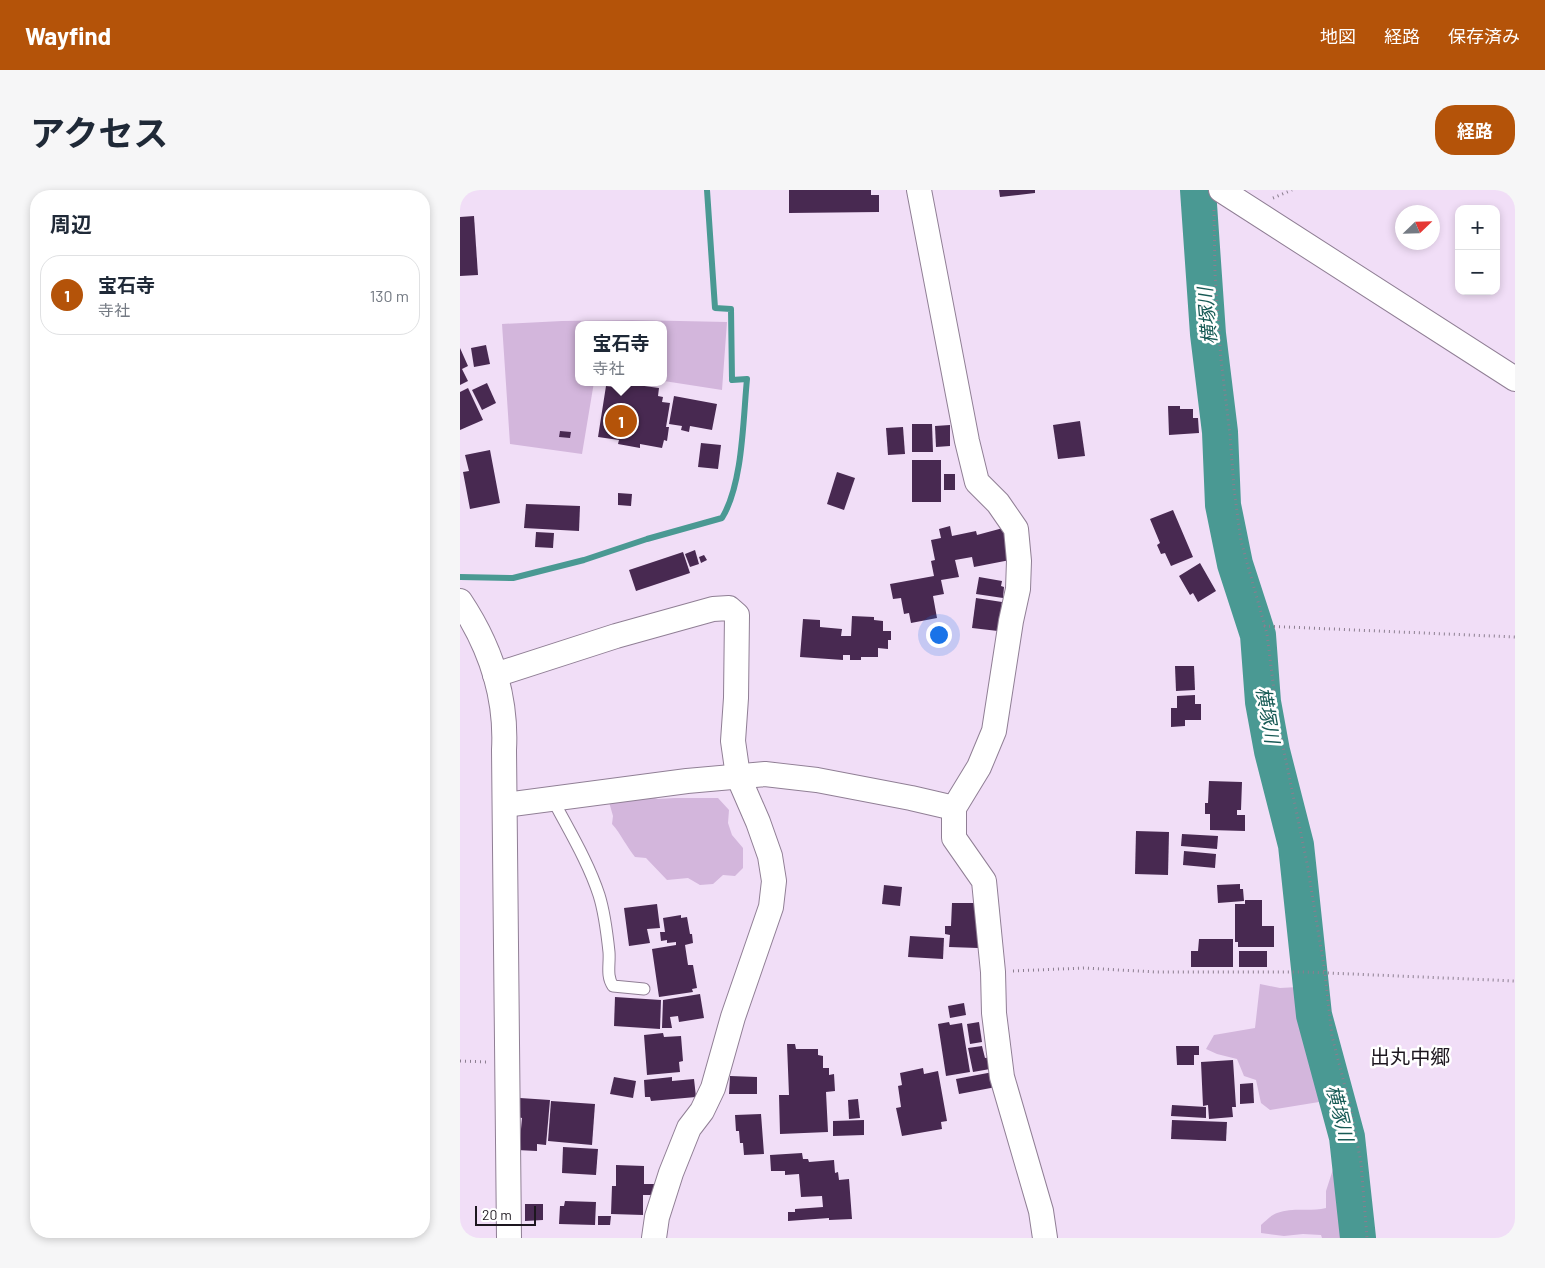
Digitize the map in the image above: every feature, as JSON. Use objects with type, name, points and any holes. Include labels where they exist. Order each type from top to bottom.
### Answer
[{"type":"street","points":[[919,190],[967,440],[978,482],[998,503],[1016,529],[1020,560],[1018,589],[1011,621],[994,731],[979,767],[954,808],[954,838],[984,882],[993,972],[994,1013],[1002,1077],[1041,1212],[1045,1238]]},
{"type":"street","points":[[1217,199],[1515,379]]},
{"type":"street","points":[[460,601],[489,653],[505,728],[504,805],[509,1238]]},
{"type":"street","points":[[495,675],[616,636],[713,609],[729,608],[737,616],[733,741],[738,776],[770,856],[774,881],[771,907],[733,1017],[713,1088],[702,1111],[689,1128],[671,1173],[657,1217],[654,1238]]},
{"type":"street","points":[[504,805],[765,774],[817,780],[954,808]]},
{"type":"lane","points":[[552,798],[599,894],[606,922],[610,956],[609,980],[613,986],[644,988]]},
{"type":"path","points":[[1217,199],[1215,274],[1234,489],[1241,541],[1267,634],[1278,722],[1307,863],[1325,972],[1332,1036],[1351,1110],[1361,1163],[1367,1238]]},
{"type":"path","points":[[1264,626],[1515,636]]},
{"type":"path","points":[[993,972],[1084,968],[1156,972],[1325,972],[1515,981]]},
{"type":"shaded area","points":[[632,320],[727,322],[722,390],[667,381],[667,321],[575,321],[575,386],[593,386],[582,454],[510,444],[502,324],[562,321]]},
{"type":"shaded area","points":[[648,796],[658,799],[718,798],[729,810],[728,823],[732,835],[743,848],[743,868],[735,876],[723,875],[713,884],[700,885],[688,878],[667,880],[646,858],[635,857],[612,824],[613,816],[609,802]]},
{"type":"shaded area","points":[[1260,984],[1280,988],[1298,987],[1316,998],[1329,1053],[1322,1075],[1343,1146],[1350,1238],[1322,1238],[1321,1235],[1303,1234],[1284,1236],[1261,1233],[1261,1225],[1277,1213],[1289,1210],[1326,1208],[1326,1191],[1335,1163],[1333,1142],[1319,1102],[1270,1110],[1261,1103],[1256,1080],[1244,1076],[1237,1059],[1206,1049],[1214,1035],[1255,1028]]},
{"type":"building","points":[[789,190],[871,190],[871,195],[879,195],[879,212],[789,213]]},
{"type":"building","points":[[999,190],[1035,190],[1035,193],[1000,197]]},
{"type":"building","points":[[474,216],[478,275],[460,276],[460,217]]},
{"type":"building","points":[[486,345],[490,364],[474,367],[471,348]]},
{"type":"building","points":[[460,348],[468,366],[462,369],[468,381],[460,385]]},
{"type":"building","points":[[487,383],[496,403],[482,410],[472,390]]},
{"type":"building","points":[[606,386],[644,386],[659,388],[658,396],[663,397],[662,402],[670,403],[666,427],[669,427],[667,441],[664,440],[662,448],[640,444],[640,448],[618,444],[619,440],[598,437]]},
{"type":"building","points":[[468,388],[483,420],[460,430],[460,392]]},
{"type":"building","points":[[674,396],[717,404],[712,430],[690,426],[689,432],[681,430],[682,426],[669,424]]},
{"type":"building","points":[[1168,406],[1180,406],[1180,409],[1193,409],[1193,418],[1198,418],[1199,433],[1169,435]]},
{"type":"building","points":[[1080,421],[1085,456],[1058,459],[1053,425]]},
{"type":"building","points":[[912,424],[932,424],[933,452],[912,452]]},
{"type":"building","points":[[950,425],[950,446],[936,447],[935,426]]},
{"type":"building","points":[[903,427],[905,454],[888,455],[886,428]]},
{"type":"building","points":[[560,431],[571,432],[570,438],[559,437]]},
{"type":"building","points":[[701,443],[721,445],[718,469],[698,467]]},
{"type":"building","points":[[490,450],[500,503],[470,509],[463,472],[469,471],[465,455]]},
{"type":"building","points":[[912,460],[941,460],[941,502],[912,502]]},
{"type":"building","points":[[837,472],[855,478],[844,510],[827,504]]},
{"type":"building","points":[[944,474],[955,474],[955,490],[944,490]]},
{"type":"building","points":[[618,493],[632,494],[631,506],[618,505]]},
{"type":"building","points":[[526,504],[580,506],[579,531],[524,528]]},
{"type":"building","points":[[1173,510],[1193,557],[1171,566],[1165,553],[1161,554],[1157,545],[1160,543],[1150,519]]},
{"type":"building","points":[[950,526],[952,536],[976,531],[977,535],[1003,528],[1010,560],[974,567],[972,557],[955,560],[959,577],[941,580],[944,594],[933,596],[937,618],[911,623],[909,613],[904,614],[901,598],[893,599],[890,584],[934,576],[931,561],[935,560],[931,540],[941,538],[939,529]]},
{"type":"building","points":[[536,532],[554,533],[553,548],[535,547]]},
{"type":"building","points":[[695,550],[699,564],[690,567],[685,554]]},
{"type":"building","points":[[683,552],[690,573],[636,591],[629,570]]},
{"type":"building","points":[[704,555],[707,560],[701,563],[699,557]]},
{"type":"building","points":[[1200,563],[1216,591],[1198,602],[1193,593],[1190,595],[1179,576]]},
{"type":"building","points":[[979,577],[1002,581],[1001,586],[1004,587],[1003,598],[976,594]]},
{"type":"building","points":[[976,598],[1002,602],[998,631],[972,628]]},
{"type":"building","points":[[852,616],[874,617],[874,620],[883,621],[883,631],[891,631],[888,649],[878,648],[878,657],[861,657],[861,660],[850,660],[850,655],[843,655],[843,660],[800,657],[803,619],[820,620],[820,627],[842,629],[841,636],[851,636]]},
{"type":"building","points":[[1175,666],[1194,666],[1195,690],[1176,691]]},
{"type":"building","points":[[1195,695],[1195,704],[1201,704],[1201,720],[1185,720],[1185,726],[1171,727],[1171,708],[1177,708],[1177,696]]},
{"type":"building","points":[[1209,781],[1242,782],[1241,810],[1237,810],[1237,815],[1245,815],[1245,831],[1210,830],[1210,814],[1205,814],[1205,803],[1208,803]]},
{"type":"building","points":[[1136,831],[1169,832],[1168,875],[1135,874]]},
{"type":"building","points":[[1182,834],[1218,836],[1217,849],[1181,846]]},
{"type":"building","points":[[1184,851],[1216,854],[1215,868],[1183,865]]},
{"type":"building","points":[[1240,884],[1240,889],[1243,889],[1244,901],[1218,903],[1217,885]]},
{"type":"building","points":[[884,885],[902,887],[900,906],[882,904]]},
{"type":"building","points":[[1245,900],[1262,900],[1262,926],[1274,926],[1274,947],[1238,947],[1238,942],[1235,942],[1235,904],[1245,904]]},
{"type":"building","points":[[952,903],[978,903],[978,948],[949,947],[950,935],[945,934],[945,926],[951,926]]},
{"type":"building","points":[[657,904],[660,928],[647,929],[650,943],[629,946],[624,908]]},
{"type":"building","points":[[681,915],[681,918],[687,917],[690,934],[692,934],[693,943],[685,945],[688,965],[693,965],[697,988],[692,989],[693,992],[659,997],[652,949],[676,945],[676,942],[667,943],[667,940],[661,941],[660,932],[665,932],[663,918]]},
{"type":"building","points":[[910,936],[944,938],[943,959],[908,957]]},
{"type":"building","points":[[1199,939],[1233,939],[1233,967],[1191,967],[1191,951],[1198,951]]},
{"type":"building","points":[[1239,951],[1267,951],[1267,967],[1239,967]]},
{"type":"building","points":[[700,994],[704,1018],[679,1022],[678,1016],[670,1017],[672,1028],[662,1028],[663,1000]]},
{"type":"building","points":[[615,997],[661,1000],[660,1029],[614,1026]]},
{"type":"building","points":[[964,1003],[966,1015],[950,1018],[948,1006]]},
{"type":"building","points":[[949,1022],[950,1025],[962,1023],[970,1072],[946,1076],[938,1024]]},
{"type":"building","points":[[979,1022],[982,1042],[970,1044],[967,1024]]},
{"type":"building","points":[[663,1033],[664,1037],[681,1036],[683,1061],[679,1062],[680,1072],[647,1075],[644,1035]]},
{"type":"building","points":[[787,1044],[795,1044],[796,1049],[818,1049],[818,1055],[823,1056],[823,1068],[829,1068],[829,1075],[834,1074],[835,1091],[826,1092],[828,1132],[780,1134],[779,1095],[789,1095]]},
{"type":"building","points":[[982,1046],[985,1058],[991,1057],[990,1069],[973,1072],[968,1048]]},
{"type":"building","points":[[1176,1046],[1199,1046],[1199,1055],[1194,1055],[1194,1065],[1177,1065]]},
{"type":"building","points":[[1233,1060],[1236,1107],[1232,1107],[1233,1117],[1209,1119],[1208,1105],[1203,1106],[1201,1062]]},
{"type":"building","points":[[923,1068],[924,1074],[938,1071],[947,1121],[941,1122],[942,1129],[902,1136],[896,1108],[901,1107],[898,1086],[902,1085],[900,1073]]},
{"type":"building","points":[[993,1072],[996,1087],[959,1094],[956,1079]]},
{"type":"building","points":[[730,1076],[757,1077],[757,1094],[729,1094]]},
{"type":"building","points":[[614,1077],[636,1081],[633,1098],[610,1094]]},
{"type":"building","points":[[672,1077],[672,1081],[694,1079],[696,1097],[651,1101],[650,1097],[645,1097],[644,1080]]},
{"type":"building","points":[[1253,1083],[1254,1103],[1240,1104],[1240,1084]]},
{"type":"building","points":[[520,1098],[550,1100],[546,1145],[537,1144],[537,1151],[517,1150],[517,1140],[520,1140],[522,1118],[518,1117]]},
{"type":"building","points":[[858,1099],[860,1118],[849,1119],[848,1100]]},
{"type":"building","points":[[551,1101],[595,1104],[592,1145],[548,1141]]},
{"type":"building","points":[[1172,1105],[1206,1107],[1206,1118],[1171,1116]]},
{"type":"building","points":[[761,1114],[764,1154],[744,1155],[739,1131],[736,1131],[735,1115]]},
{"type":"building","points":[[864,1120],[864,1135],[833,1136],[833,1121]]},
{"type":"building","points":[[1172,1120],[1227,1122],[1226,1141],[1171,1139]]},
{"type":"building","points":[[563,1147],[598,1149],[596,1175],[562,1173]]},
{"type":"building","points":[[802,1153],[803,1159],[808,1159],[809,1162],[834,1160],[835,1173],[838,1172],[839,1180],[849,1179],[852,1219],[829,1220],[829,1218],[788,1221],[788,1212],[795,1212],[795,1209],[823,1207],[822,1196],[801,1197],[799,1174],[785,1175],[785,1171],[771,1171],[770,1155]]},
{"type":"building","points":[[616,1165],[644,1166],[644,1184],[654,1184],[654,1195],[643,1195],[643,1215],[611,1214],[612,1186],[616,1186]]},
{"type":"building","points":[[565,1201],[596,1202],[595,1225],[559,1224],[560,1206],[564,1206]]},
{"type":"building","points":[[525,1204],[543,1204],[543,1220],[525,1221]]},
{"type":"building","points":[[598,1216],[611,1216],[610,1225],[598,1225]]},
{"type":"waterway","points":[[460,577],[513,578],[584,560],[647,539],[722,518],[729,504],[738,470],[747,379],[732,380],[731,309],[715,308],[707,190]]},
{"type":"waterway","name":"横塚川","points":[[1198,190],[1208,334],[1220,432],[1223,505],[1235,564],[1258,635],[1263,702],[1272,751],[1296,845],[1314,1015],[1347,1137],[1358,1238]]},
{"type":"place","name":"宝石寺","points":[[621,421]]},
{"type":"district","name":"出丸中郷","points":[[1410,1057]]}]
